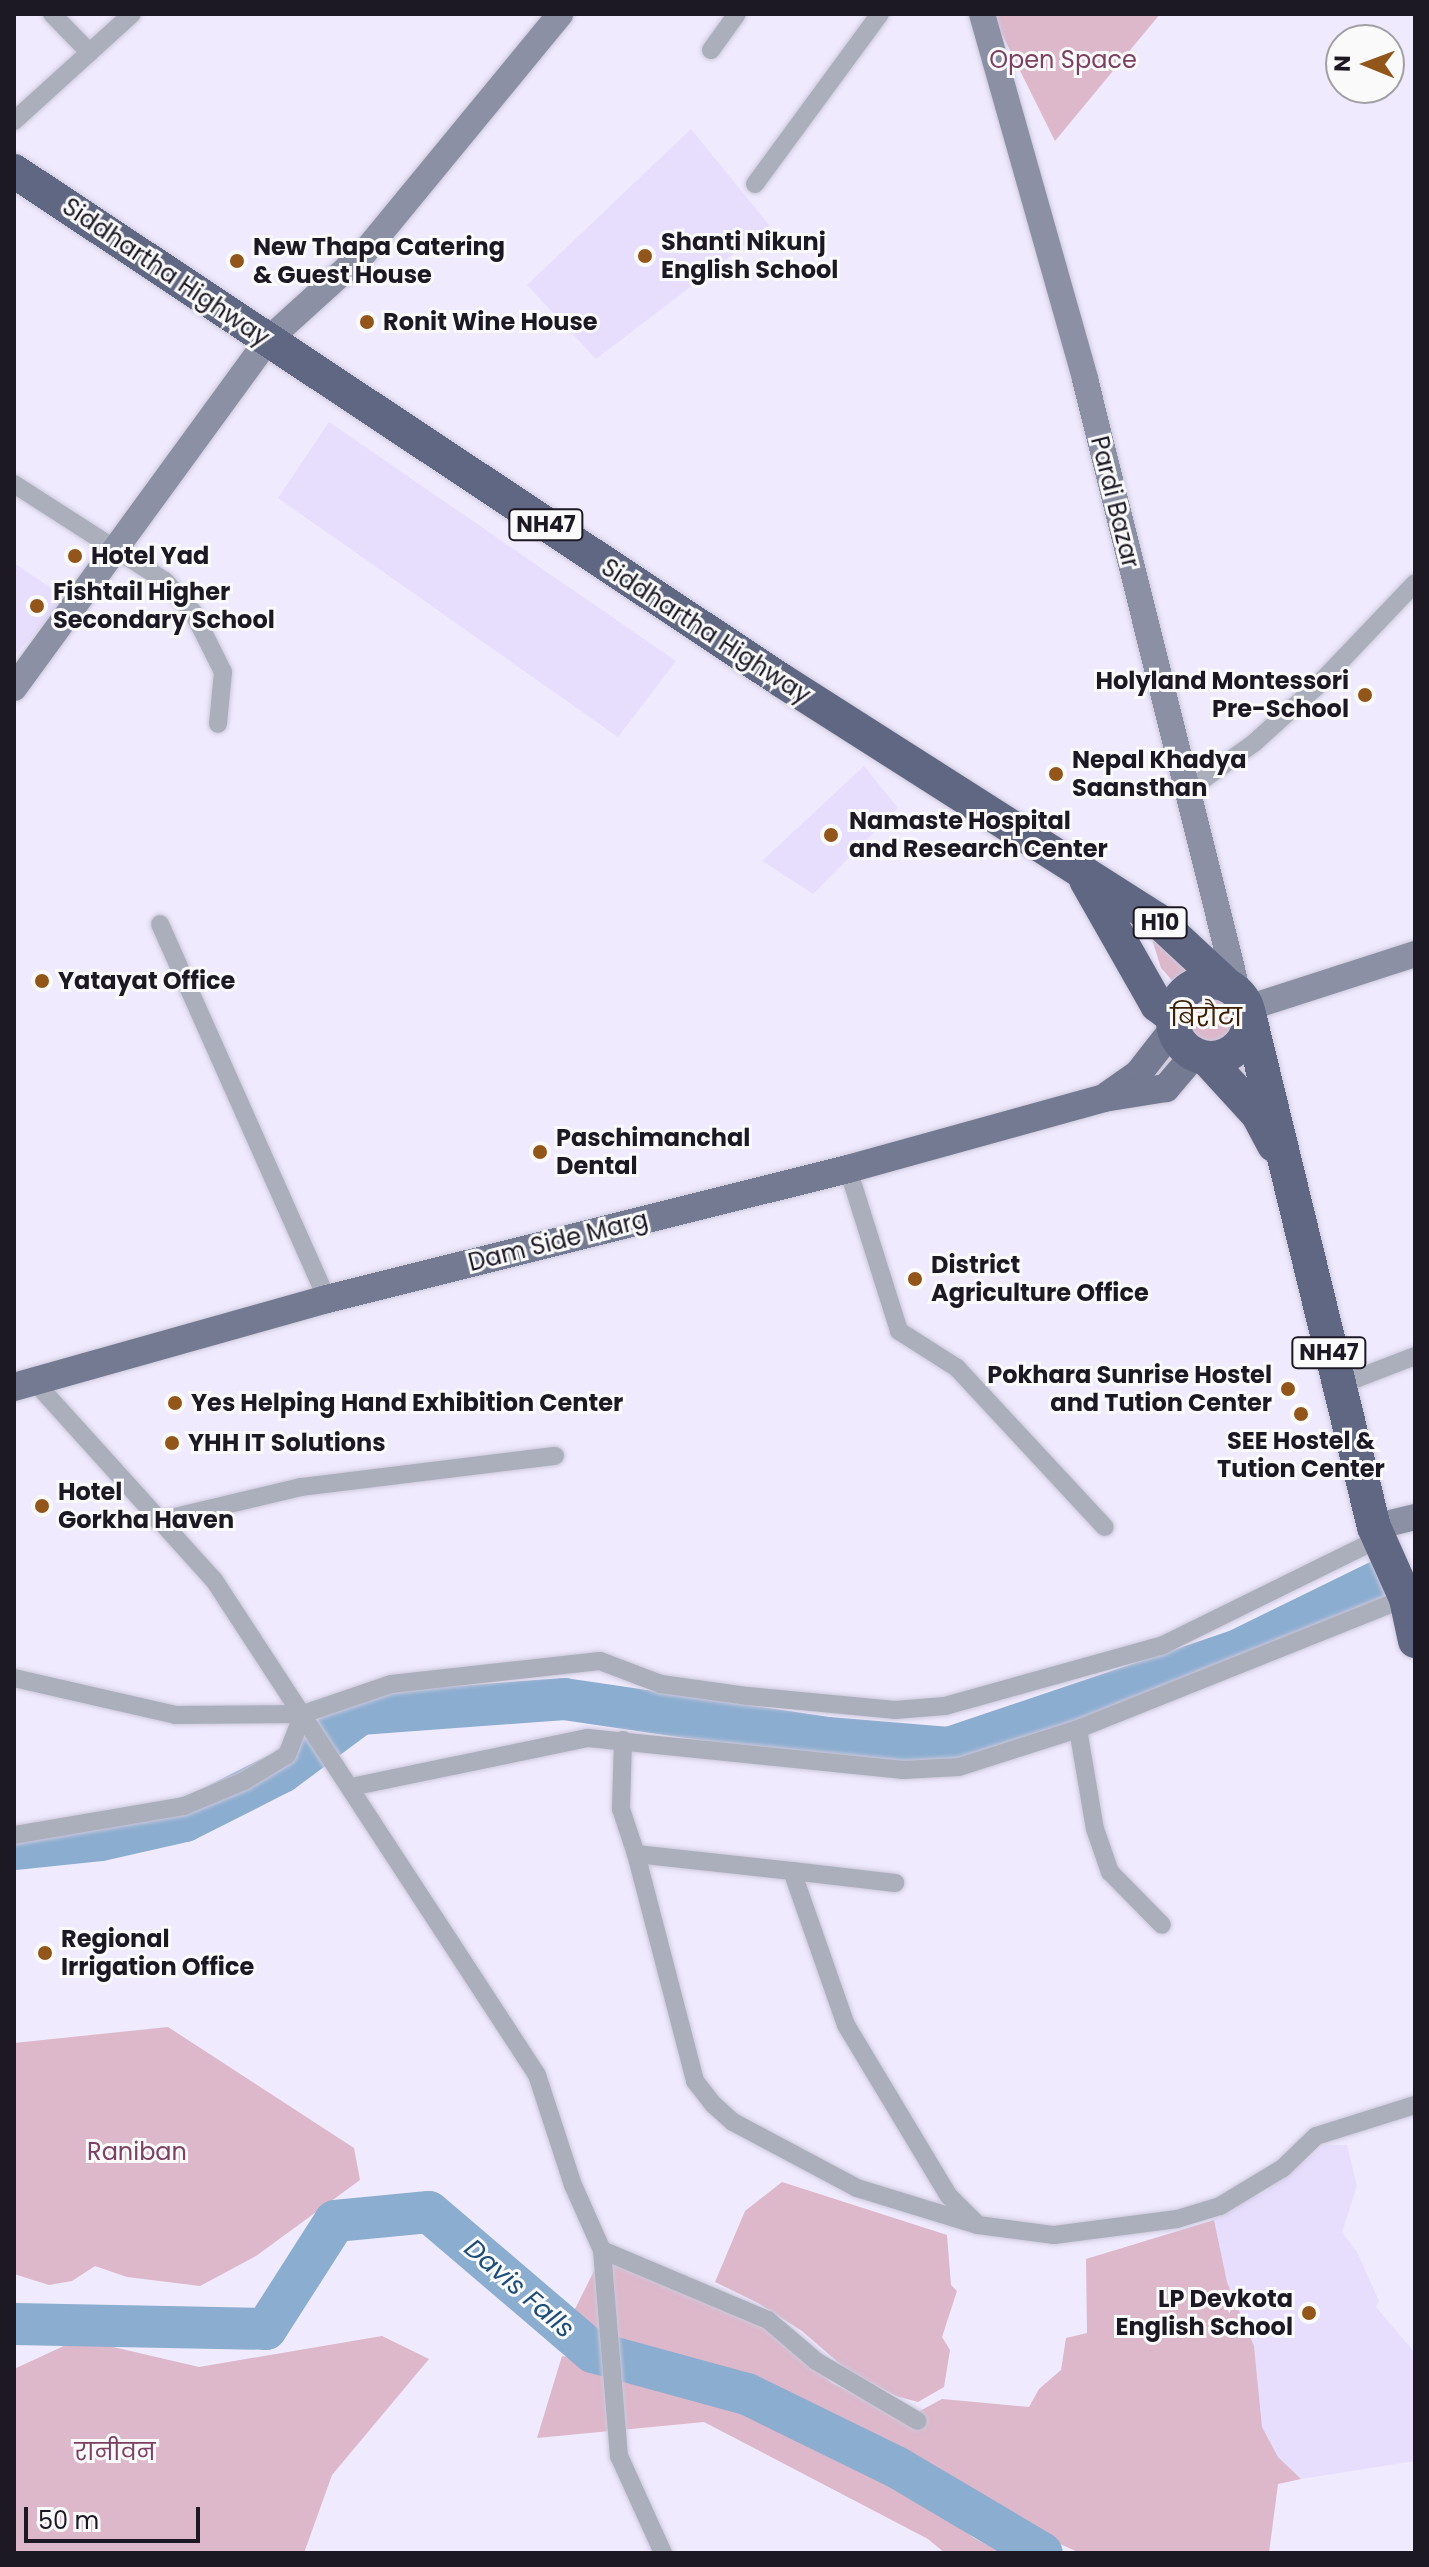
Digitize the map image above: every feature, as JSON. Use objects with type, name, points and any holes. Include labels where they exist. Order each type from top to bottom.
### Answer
[{"type":"highway","name":"Siddhartha Highway","points":[[14,171],[781,680],[1082,873]]},
{"type":"highway","name":"H10","points":[[1082,873],[1156,919],[1241,1000]]},
{"type":"highway","name":"NH47","points":[[1082,873],[1157,1005],[1258,1115],[1281,1159]]},
{"type":"highway","points":[[1204,982],[1241,1000],[1238,1047],[1187,1039],[1193,987],[1204,982]]},
{"type":"highway","name":"NH47","points":[[1241,1000],[1273,1099],[1281,1159],[1337,1386],[1378,1537],[1410,1596],[1415,1641]]},
{"type":"main road","points":[[14,688],[268,340],[364,253],[560,14]]},
{"type":"main road","name":"Pardi Bazar","points":[[982,14],[1085,379],[1241,1000]]},
{"type":"main road","points":[[1241,1000],[1415,954]]},
{"type":"main road","name":"Dam Side Marg","points":[[20,1384],[327,1299],[848,1169],[1104,1098],[1187,1039]]},
{"type":"main road","points":[[1378,1537],[1415,1517]]},
{"type":"street","points":[[52,14],[90,53]]},
{"type":"street","points":[[14,121],[132,14]]},
{"type":"street","points":[[711,50],[737,14]]},
{"type":"street","points":[[755,184],[880,14]]},
{"type":"street","points":[[14,484],[115,546],[165,581],[193,612],[223,672],[218,724]]},
{"type":"street","points":[[1187,791],[1254,743],[1306,695],[1415,583]]},
{"type":"street","points":[[160,924],[327,1299]]},
{"type":"street","points":[[848,1169],[899,1331],[957,1368],[1105,1527]]},
{"type":"street","points":[[1337,1386],[1415,1356]]},
{"type":"street","points":[[20,1384],[214,1580],[537,2075],[573,2185],[603,2253],[619,2456],[663,2553]]},
{"type":"street","points":[[158,1521],[301,1487],[555,1456]]},
{"type":"street","points":[[14,1678],[175,1715],[308,1722],[391,1684],[600,1661],[661,1684],[748,1696],[895,1710],[945,1706],[1163,1645],[1378,1537]]},
{"type":"street","points":[[351,1787],[588,1738],[903,1770],[959,1767],[1078,1729],[1410,1596]]},
{"type":"street","points":[[14,1835],[122,1820],[184,1806],[232,1786],[287,1755],[308,1722]]},
{"type":"street","points":[[1078,1729],[1095,1829],[1110,1872],[1162,1925]]},
{"type":"street","points":[[623,1740],[621,1809],[636,1854],[695,2081],[733,2122],[857,2188],[978,2225],[1054,2235],[1177,2219],[1220,2206],[1283,2168],[1316,2136],[1415,2105]]},
{"type":"street","points":[[636,1854],[895,1883]]},
{"type":"street","points":[[792,1871],[846,2025],[948,2195],[978,2225]]},
{"type":"street","points":[[603,2253],[768,2320],[816,2361],[918,2421]]},
{"type":"shaded area","name":"Shanti Nikunj English School","points":[[691,129],[770,226],[596,359],[527,285]]},
{"type":"shaded area","points":[[329,422],[676,661],[618,737],[278,498]]},
{"type":"shaded area","name":"Fishtail Higher Secondary School","points":[[14,563],[66,598],[14,656]]},
{"type":"shaded area","name":"Namaste Hospital and Research Center","points":[[864,766],[898,808],[813,894],[762,861]]},
{"type":"shaded area","name":"LP Devkota English School","points":[[1326,2145],[1347,2145],[1357,2186],[1342,2232],[1357,2252],[1379,2301],[1376,2307],[1415,2353],[1415,2461],[1301,2479],[1278,2457],[1262,2427],[1254,2347],[1227,2282],[1214,2220],[1231,2203],[1263,2194]]},
{"type":"green space","name":"Open Space","points":[[992,14],[1160,14],[1055,141]]},
{"type":"green space","points":[[1146,920],[1198,965],[1178,987],[1161,968]]},
{"type":"green space","points":[[1202,996],[1222,996],[1236,1010],[1236,1030],[1222,1044],[1202,1044],[1188,1030],[1188,1010]]},
{"type":"green space","name":"Raniban","points":[[168,2027],[354,2148],[360,2180],[256,2256],[200,2286],[127,2277],[95,2266],[72,2281],[49,2285],[14,2274],[14,2043]]},
{"type":"green space","points":[[782,2182],[947,2235],[951,2285],[957,2291],[942,2337],[950,2350],[944,2387],[918,2402],[896,2396],[847,2370],[802,2331],[758,2303],[715,2282],[745,2211]]},
{"type":"green space","points":[[1214,2220],[1227,2282],[1254,2346],[1262,2427],[1278,2457],[1301,2479],[1278,2484],[1269,2553],[1080,2553],[985,2510],[771,2399],[596,2347],[567,2325],[599,2261],[624,2266],[761,2324],[832,2383],[905,2419],[942,2399],[1029,2407],[1039,2389],[1061,2370],[1066,2338],[1087,2333],[1086,2259]]},
{"type":"green space","name":"रानीवन","points":[[382,2336],[429,2359],[332,2475],[304,2553],[14,2553],[14,2369],[79,2339],[199,2367]]},
{"type":"green space","points":[[562,2356],[740,2396],[901,2482],[974,2538],[1002,2553],[945,2553],[928,2539],[704,2422],[537,2438]]},
{"type":"waterway","points":[[14,1849],[101,1840],[185,1821],[282,1772],[360,1714],[564,1699],[828,1738],[949,1748],[1236,1651],[1379,1581]]},
{"type":"waterway","name":"Davis Falls","points":[[14,2324],[266,2329],[335,2221],[429,2212],[593,2352],[747,2394],[898,2468],[1042,2553]]},
{"type":"place","name":"Shanti Nikunj English School","points":[[645,256]]},
{"type":"place","name":"New Thapa Catering & Guest House","points":[[237,261]]},
{"type":"place","name":"Ronit Wine House","points":[[367,322]]},
{"type":"place","name":"Hotel Yad","points":[[75,556]]},
{"type":"place","name":"Fishtail Higher Secondary School","points":[[37,606]]},
{"type":"place","name":"Holyland Montessori Pre-School","points":[[1365,695]]},
{"type":"place","name":"Nepal Khadya Saansthan","points":[[1056,774]]},
{"type":"place","name":"Namaste Hospital and Research Center","points":[[831,835]]},
{"type":"place","name":"Yatayat Office","points":[[42,981]]},
{"type":"place","name":"Paschimanchal Dental","points":[[540,1152]]},
{"type":"place","name":"District Agriculture Office","points":[[915,1279]]},
{"type":"place","name":"Pokhara Sunrise Hostel and Tution Center","points":[[1288,1389]]},
{"type":"place","name":"Yes Helping Hand Exhibition Center","points":[[175,1403]]},
{"type":"place","name":"SEE Hostel & Tution Center","points":[[1301,1414]]},
{"type":"place","name":"YHH IT Solutions","points":[[172,1443]]},
{"type":"place","name":"Hotel Gorkha Haven","points":[[42,1506]]},
{"type":"place","name":"Regional Irrigation Office","points":[[45,1953]]},
{"type":"place","name":"LP Devkota English School","points":[[1309,2313]]},
{"type":"district","name":"बिरौटा","points":[[1206,1018]]}]
